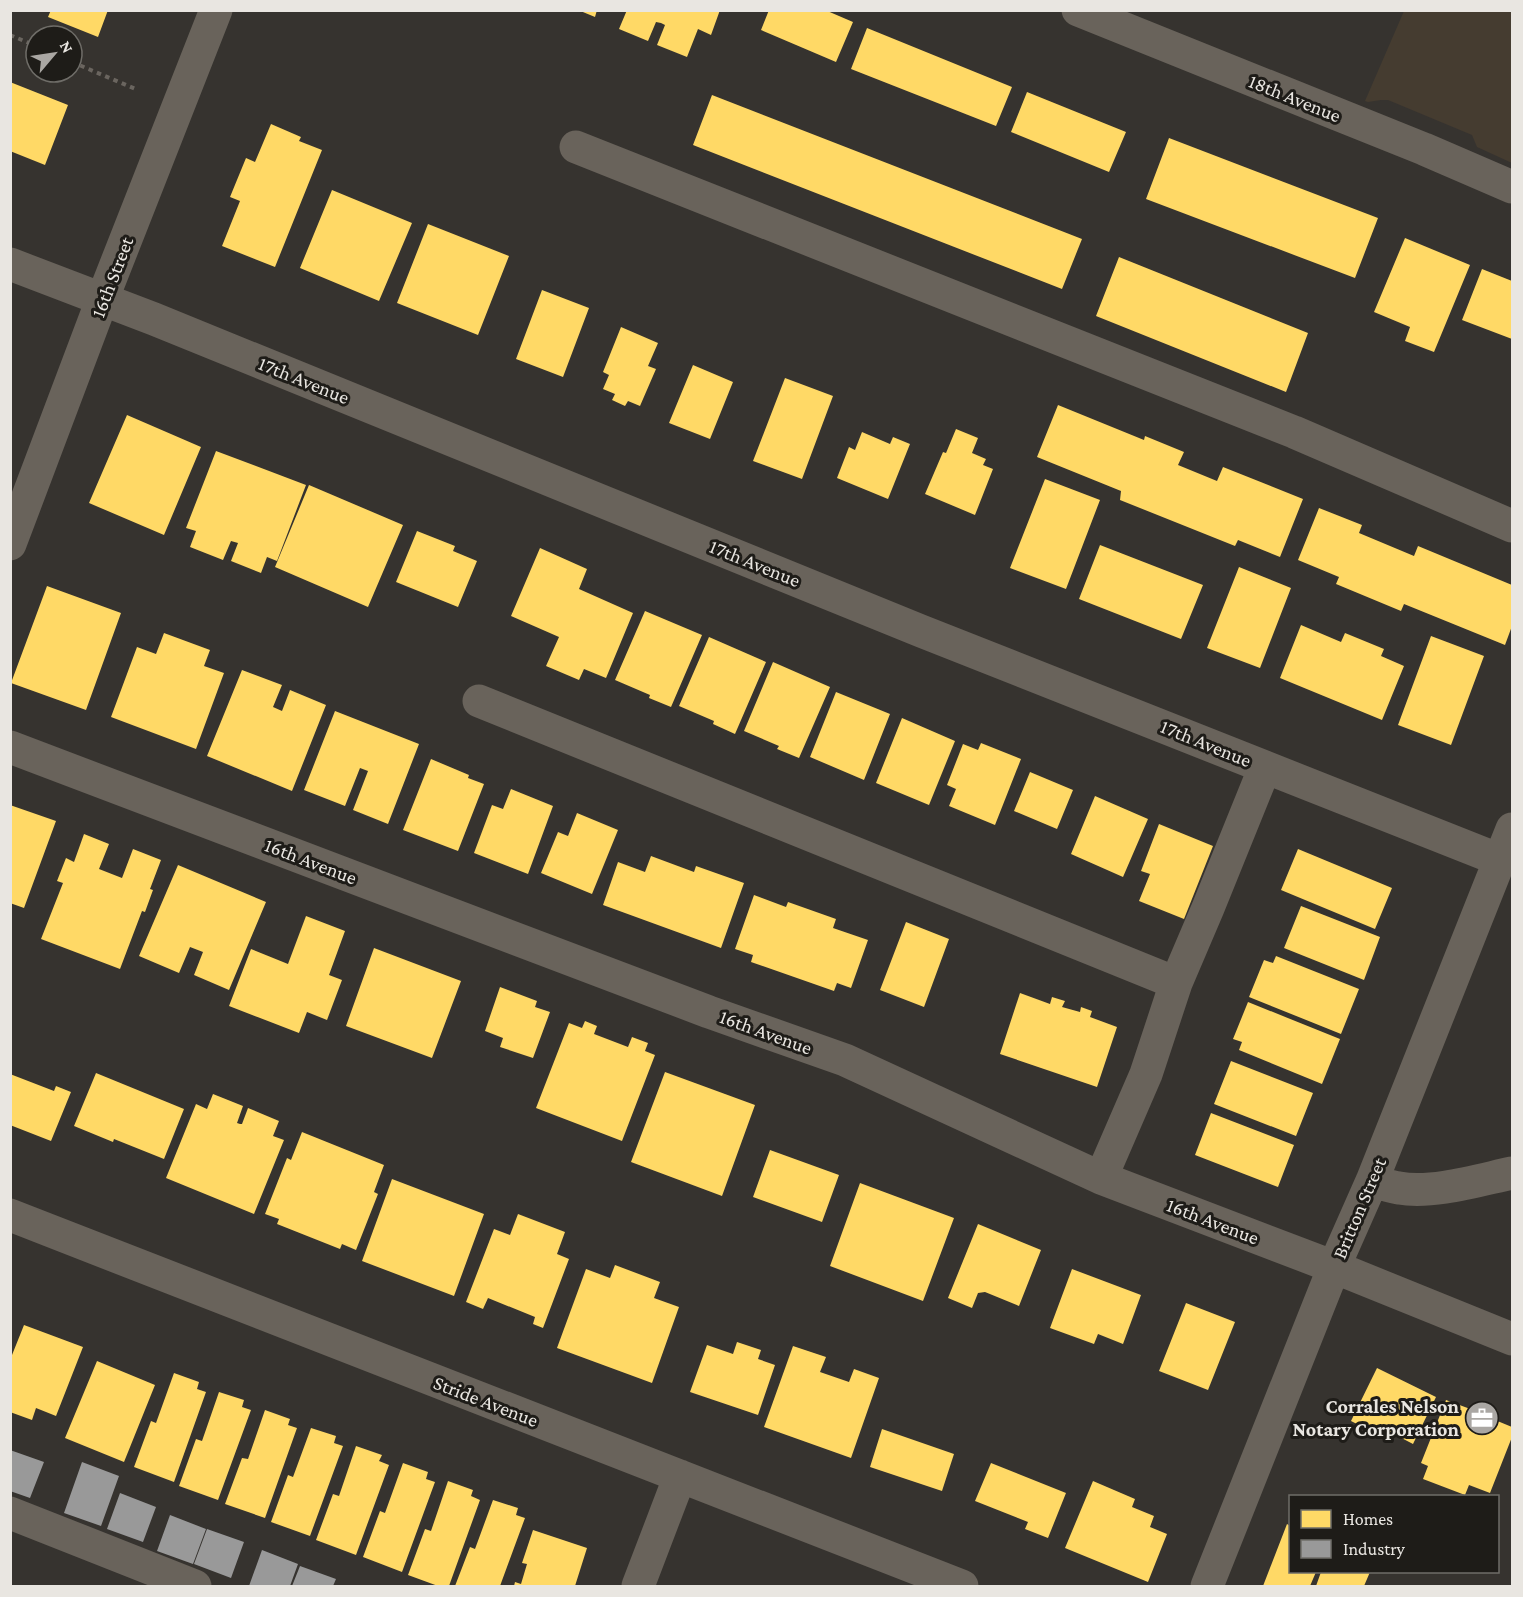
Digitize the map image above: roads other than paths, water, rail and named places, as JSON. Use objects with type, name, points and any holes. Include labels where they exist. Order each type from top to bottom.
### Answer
[{"type":"street","name":"16th Street","points":[[13,530],[216,10]]},
{"type":"street","name":"18th Avenue","points":[[1078,10],[1424,149],[1512,187]]},
{"type":"street","points":[[576,147],[1294,432],[1512,526]]},
{"type":"street","name":"17th Avenue","points":[[10,264],[1500,860]]},
{"type":"street","points":[[479,701],[1176,983]]},
{"type":"street","name":"16th Avenue","points":[[10,747],[709,1012],[845,1060],[1101,1178],[1334,1267],[1512,1339]]},
{"type":"street","points":[[1101,1178],[1146,1074],[1176,983],[1265,767]]},
{"type":"street","name":"Britton Street","points":[[1207,1587],[1512,829]]},
{"type":"street","points":[[1372,1181],[1398,1188],[1413,1189],[1452,1186],[1512,1173]]},
{"type":"street","name":"Stride Avenue","points":[[10,1215],[962,1587]]},
{"type":"street","points":[[638,1587],[680,1476]]},
{"type":"street","points":[[10,1513],[195,1587]]},
{"type":"place","name":"Corrales Nelson Notary Corporation","points":[[1482,1418]]}]
